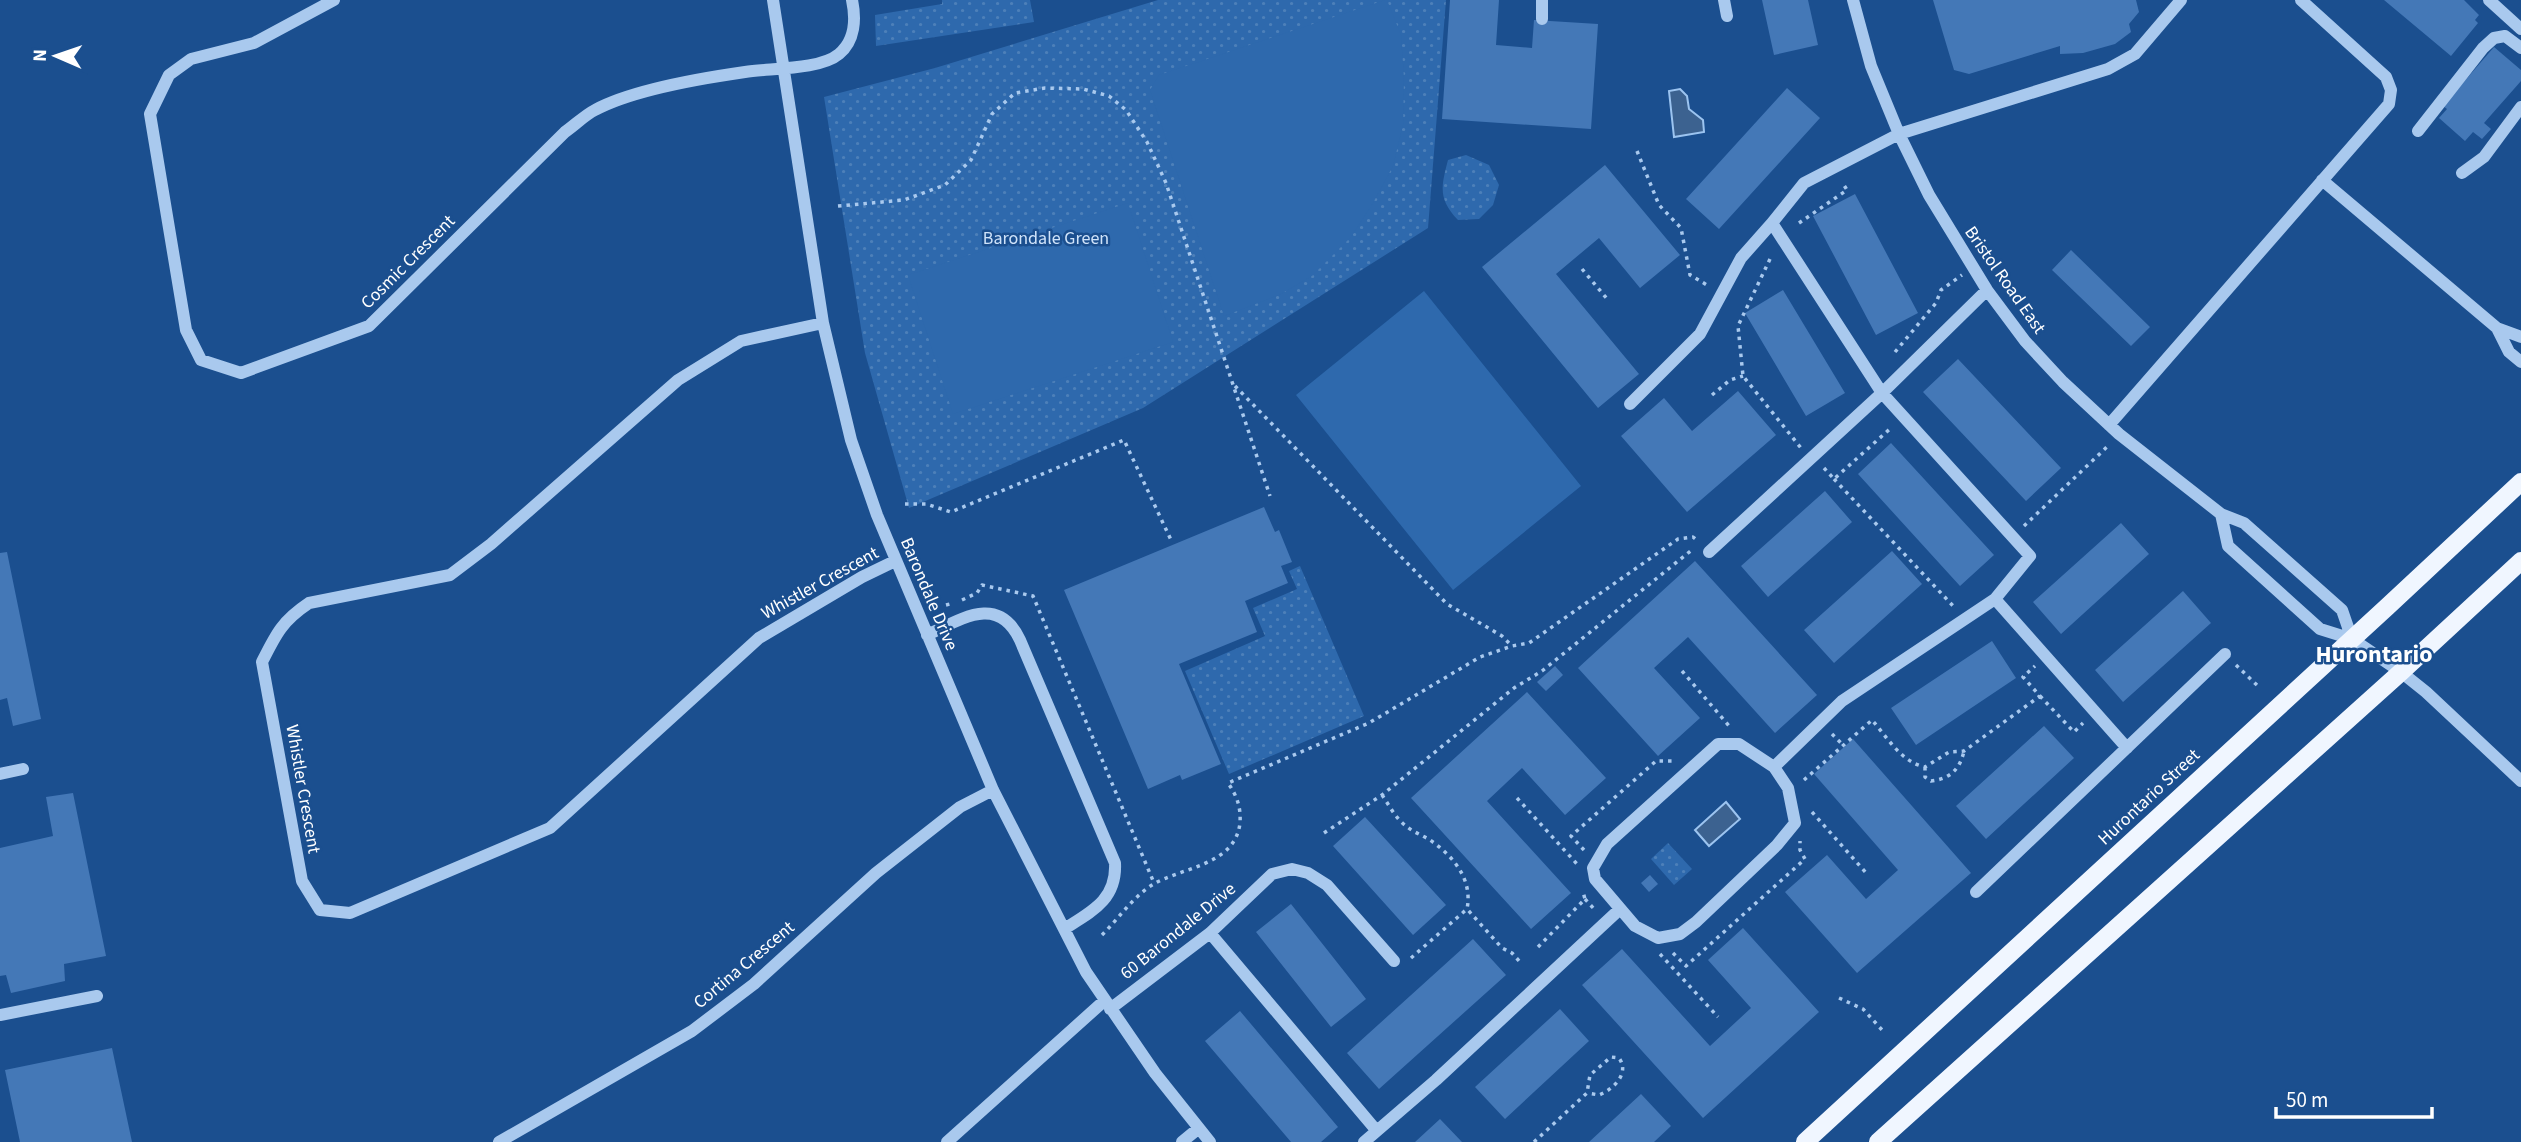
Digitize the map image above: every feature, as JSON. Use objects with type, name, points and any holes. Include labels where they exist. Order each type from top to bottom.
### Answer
[{"type":"main road","name":"Hurontario Street","points":[[1805,1142],[2521,482]]},
{"type":"main road","points":[[1878,1142],[2402,672],[2521,561]]},
{"type":"street","name":"Cosmic Crescent","points":[[334,0],[254,43],[191,59],[169,75],[150,114],[186,330],[201,360],[241,373],[369,326],[565,132],[595,110],[641,93],[744,72],[823,62],[839,54],[848,42],[855,23],[852,0]]},
{"type":"street","name":"Barondale Drive","points":[[774,0],[823,323],[851,440],[895,561],[993,790],[1064,929],[1107,1005],[1210,1142]]},
{"type":"street","points":[[1542,0],[1542,19]]},
{"type":"street","points":[[1724,0],[1727,16]]},
{"type":"street","name":"Bristol Road East","points":[[1853,0],[1871,66],[1899,134],[1929,195],[1972,268],[2025,341],[2063,382],[2114,430],[2221,514],[2244,523],[2342,610],[2352,639]]},
{"type":"street","points":[[1630,404],[1700,334],[1741,258],[1804,183],[1899,134],[2108,69],[2135,54],[2181,0]]},
{"type":"street","points":[[2114,430],[2322,180],[2389,104],[2391,90],[2383,75],[2301,0]]},
{"type":"street","points":[[2489,0],[2521,29]]},
{"type":"street","points":[[2418,131],[2483,48],[2494,38],[2505,36],[2521,48]]},
{"type":"street","points":[[2462,173],[2484,157],[2521,107]]},
{"type":"street","points":[[2322,180],[2497,328],[2521,337]]},
{"type":"street","points":[[1772,223],[1882,393],[2031,556],[1995,599],[1842,701],[1774,767]]},
{"type":"street","points":[[1709,552],[1882,393],[1987,290]]},
{"type":"street","name":"Whistler Crescent","points":[[823,323],[741,341],[678,380],[491,544],[450,575],[309,603],[290,615],[276,634],[262,662],[302,881],[320,910],[350,913],[550,828],[759,638],[862,577],[895,561]]},
{"type":"street","points":[[2497,328],[2509,352],[2521,362]]},
{"type":"street","points":[[2221,514],[2228,546],[2320,629],[2352,639],[2402,672],[2521,781]]},
{"type":"street","points":[[1995,599],[2127,748]]},
{"type":"street","points":[[927,635],[971,615],[986,613],[997,615],[1011,624],[1020,639],[1115,863],[1114,877],[1105,900],[1064,929]]},
{"type":"street","points":[[1976,892],[2225,654]]},
{"type":"street","points":[[1718,744],[1739,744],[1774,767],[1788,788],[1795,823],[1777,845],[1734,887],[1680,933],[1658,938],[1634,926],[1595,879],[1593,868],[1607,844],[1718,744]]},
{"type":"street","points":[[0,774],[23,769]]},
{"type":"street","name":"Cortina Crescent","points":[[499,1142],[692,1031],[754,984],[908,847],[960,807],[993,790]]},
{"type":"street","name":"60 Barondale Drive","points":[[1107,1005],[1210,933],[1272,874],[1292,869],[1308,873],[1327,885],[1392,958]]},
{"type":"street","points":[[1364,1142],[1436,1080],[1620,909]]},
{"type":"street","points":[[1210,933],[1376,1130]]},
{"type":"street","points":[[0,1015],[97,996]]},
{"type":"street","points":[[947,1142],[1107,1005]]},
{"type":"street","points":[[1182,1142],[1199,1128]]},
{"type":"path","points":[[838,206],[904,200],[945,186],[971,160],[992,114],[1015,93],[1045,88],[1083,89],[1109,96],[1126,110],[1147,142],[1167,183],[1270,496]]},
{"type":"path","points":[[1637,150],[1659,205],[1681,228],[1690,275],[1709,286]]},
{"type":"path","points":[[1799,223],[1847,190],[1839,176]]},
{"type":"path","points":[[1770,259],[1738,326],[1743,376],[1802,450]]},
{"type":"path","points":[[1895,352],[1936,303],[1941,290],[1972,268]]},
{"type":"path","points":[[1582,269],[1608,300]]},
{"type":"path","points":[[1734,314],[1741,319]]},
{"type":"path","points":[[1712,395],[1730,380],[1743,376]]},
{"type":"path","points":[[1234,384],[1447,604],[1502,636],[1512,646]]},
{"type":"path","points":[[1834,480],[1903,416]]},
{"type":"path","points":[[2013,536],[2114,430]]},
{"type":"path","points":[[905,504],[926,504],[951,512],[1124,440],[1171,540]]},
{"type":"path","points":[[1824,468],[1966,619]]},
{"type":"path","points":[[1102,935],[1123,915],[1135,897],[1154,883],[1220,857],[1232,845],[1239,830],[1241,813],[1237,797],[1228,782],[1369,723],[1480,657],[1529,643],[1678,539],[1693,537],[1700,543],[1591,633],[1542,671],[1514,688],[1382,795],[1324,833]]},
{"type":"path","points":[[946,604],[978,593],[982,585],[1033,596],[1154,883]]},
{"type":"path","points":[[2225,654],[2260,688]]},
{"type":"path","points":[[2046,656],[2023,677],[2074,732],[2095,712]]},
{"type":"path","points":[[1682,671],[1730,727]]},
{"type":"path","points":[[1924,767],[1949,752],[1964,751],[2040,696]]},
{"type":"path","points":[[1804,780],[1872,720],[1909,761],[1924,767]]},
{"type":"path","points":[[1832,734],[1843,745]]},
{"type":"path","points":[[1924,767],[1925,777],[1931,781],[1941,780],[1958,769],[1964,751]]},
{"type":"path","points":[[1382,795],[1404,825],[1446,852],[1459,867],[1467,882],[1469,900],[1467,909],[1408,961],[1398,949],[1392,958]]},
{"type":"path","points":[[1517,798],[1578,865]]},
{"type":"path","points":[[1812,812],[1868,875]]},
{"type":"path","points":[[1585,899],[1598,913]]},
{"type":"path","points":[[1467,909],[1502,948],[1512,953],[1520,962]]},
{"type":"path","points":[[1660,954],[1718,1017]]},
{"type":"path","points":[[1839,998],[1863,1009],[1883,1031]]},
{"type":"path","points":[[1534,1142],[1587,1093],[1590,1075],[1611,1057],[1619,1058],[1623,1064],[1623,1073],[1616,1084],[1599,1095],[1587,1093]]},
{"type":"green space","points":[[942,0],[1030,0],[1034,22],[876,46],[875,15],[942,4]]},
{"type":"green space","name":"Barondale Green","points":[[1158,0],[1446,0],[1428,228],[1143,408],[909,508],[865,353],[824,97],[935,68]]},
{"type":"green space","points":[[1385,0],[1401,35],[1404,79],[1403,125],[1393,166],[1351,237],[1312,276],[1279,295],[1224,316],[1150,90],[1159,75]]},
{"type":"green space","points":[[1466,155],[1489,165],[1499,185],[1493,205],[1479,219],[1458,220],[1444,199],[1443,185],[1448,160]]},
{"type":"green space","points":[[1128,203],[1173,342],[953,414],[908,275]]},
{"type":"green space","points":[[1424,291],[1581,486],[1453,590],[1296,395]]},
{"type":"green space","points":[[1300,566],[1364,716],[1229,774],[1185,671],[1265,636],[1253,608],[1297,589],[1289,571]]},
{"type":"green space","points":[[1668,843],[1692,869],[1674,885],[1651,859]]},
{"type":"shaded area","points":[[1680,89],[1687,96],[1689,109],[1703,120],[1704,132],[1674,137],[1669,91]]},
{"type":"shaded area","points":[[1726,802],[1740,819],[1709,846],[1695,830]]},
{"type":"building","points":[[1450,0],[1499,0],[1496,45],[1532,48],[1534,20],[1598,24],[1591,129],[1442,119]]},
{"type":"building","points":[[1762,0],[1808,0],[1818,45],[1774,55]]},
{"type":"building","points":[[1933,0],[2136,0],[2139,12],[2129,24],[2131,32],[2115,44],[2083,53],[2060,54],[2060,46],[1969,74],[1954,70]]},
{"type":"building","points":[[2384,0],[2464,0],[2479,15],[2475,20],[2478,23],[2451,56]]},
{"type":"building","points":[[2494,47],[2521,70],[2521,81],[2484,123],[2491,129],[2482,139],[2473,132],[2465,141],[2439,118],[2447,109],[2443,106]]},
{"type":"building","points":[[1787,88],[1820,118],[1719,229],[1686,199]]},
{"type":"building","points":[[1605,165],[1680,255],[1640,288],[1599,238],[1556,274],[1639,374],[1598,408],[1482,267]]},
{"type":"building","points":[[1855,194],[1918,313],[1876,335],[1813,216]]},
{"type":"building","points":[[2071,250],[2150,327],[2131,346],[2052,270]]},
{"type":"building","points":[[1783,290],[1845,393],[1806,416],[1745,313]]},
{"type":"building","points":[[1958,359],[2061,468],[2026,501],[1923,392]]},
{"type":"building","points":[[1738,391],[1776,435],[1687,512],[1621,436],[1664,398],[1692,431]]},
{"type":"building","points":[[1891,443],[1994,555],[1960,586],[1858,474]]},
{"type":"building","points":[[1825,491],[1852,522],[1768,597],[1741,566]]},
{"type":"building","points":[[1264,507],[1275,532],[1279,530],[1292,562],[1281,566],[1288,583],[1245,601],[1257,632],[1179,664],[1221,764],[1182,780],[1180,775],[1148,789],[1064,590]]},
{"type":"building","points":[[2121,523],[2149,554],[2061,634],[2033,602]]},
{"type":"building","points":[[1892,551],[1922,584],[1834,663],[1804,630]]},
{"type":"building","points":[[7,552],[41,719],[13,726],[7,698],[0,700],[0,553]]},
{"type":"building","points":[[1695,561],[1817,695],[1775,733],[1688,637],[1654,668],[1700,718],[1658,756],[1578,668]]},
{"type":"building","points":[[2183,591],[2211,623],[2123,702],[2095,670]]},
{"type":"building","points":[[1992,641],[2016,678],[1916,745],[1891,708]]},
{"type":"building","points":[[1555,666],[1563,675],[1546,691],[1537,682]]},
{"type":"building","points":[[1527,692],[1606,778],[1565,815],[1522,768],[1487,801],[1571,893],[1531,929],[1411,798]]},
{"type":"building","points":[[2044,726],[2074,758],[1986,839],[1956,806]]},
{"type":"building","points":[[1853,739],[1971,873],[1857,973],[1785,892],[1827,855],[1866,899],[1898,870],[1814,774]]},
{"type":"building","points":[[73,793],[106,956],[64,964],[65,981],[11,993],[6,975],[0,976],[0,848],[53,836],[46,797]]},
{"type":"building","points":[[1365,817],[1446,905],[1413,935],[1333,846]]},
{"type":"building","points":[[1650,875],[1658,884],[1649,892],[1641,883]]},
{"type":"building","points":[[1291,904],[1366,999],[1331,1027],[1256,932]]},
{"type":"building","points":[[1743,928],[1819,1012],[1703,1118],[1582,985],[1622,949],[1710,1046],[1751,1008],[1708,960]]},
{"type":"building","points":[[1473,939],[1506,975],[1379,1089],[1347,1053]]},
{"type":"building","points":[[1560,1009],[1589,1041],[1505,1119],[1475,1087]]},
{"type":"building","points":[[1240,1011],[1338,1127],[1321,1142],[1291,1142],[1205,1041]]},
{"type":"building","points":[[112,1048],[132,1142],[20,1142],[5,1070]]},
{"type":"building","points":[[1641,1094],[1671,1126],[1654,1142],[1589,1142]]},
{"type":"building","points":[[1440,1119],[1462,1142],[1415,1142]]},
{"type":"district","name":"Hurontario","points":[[2374,654]]}]
